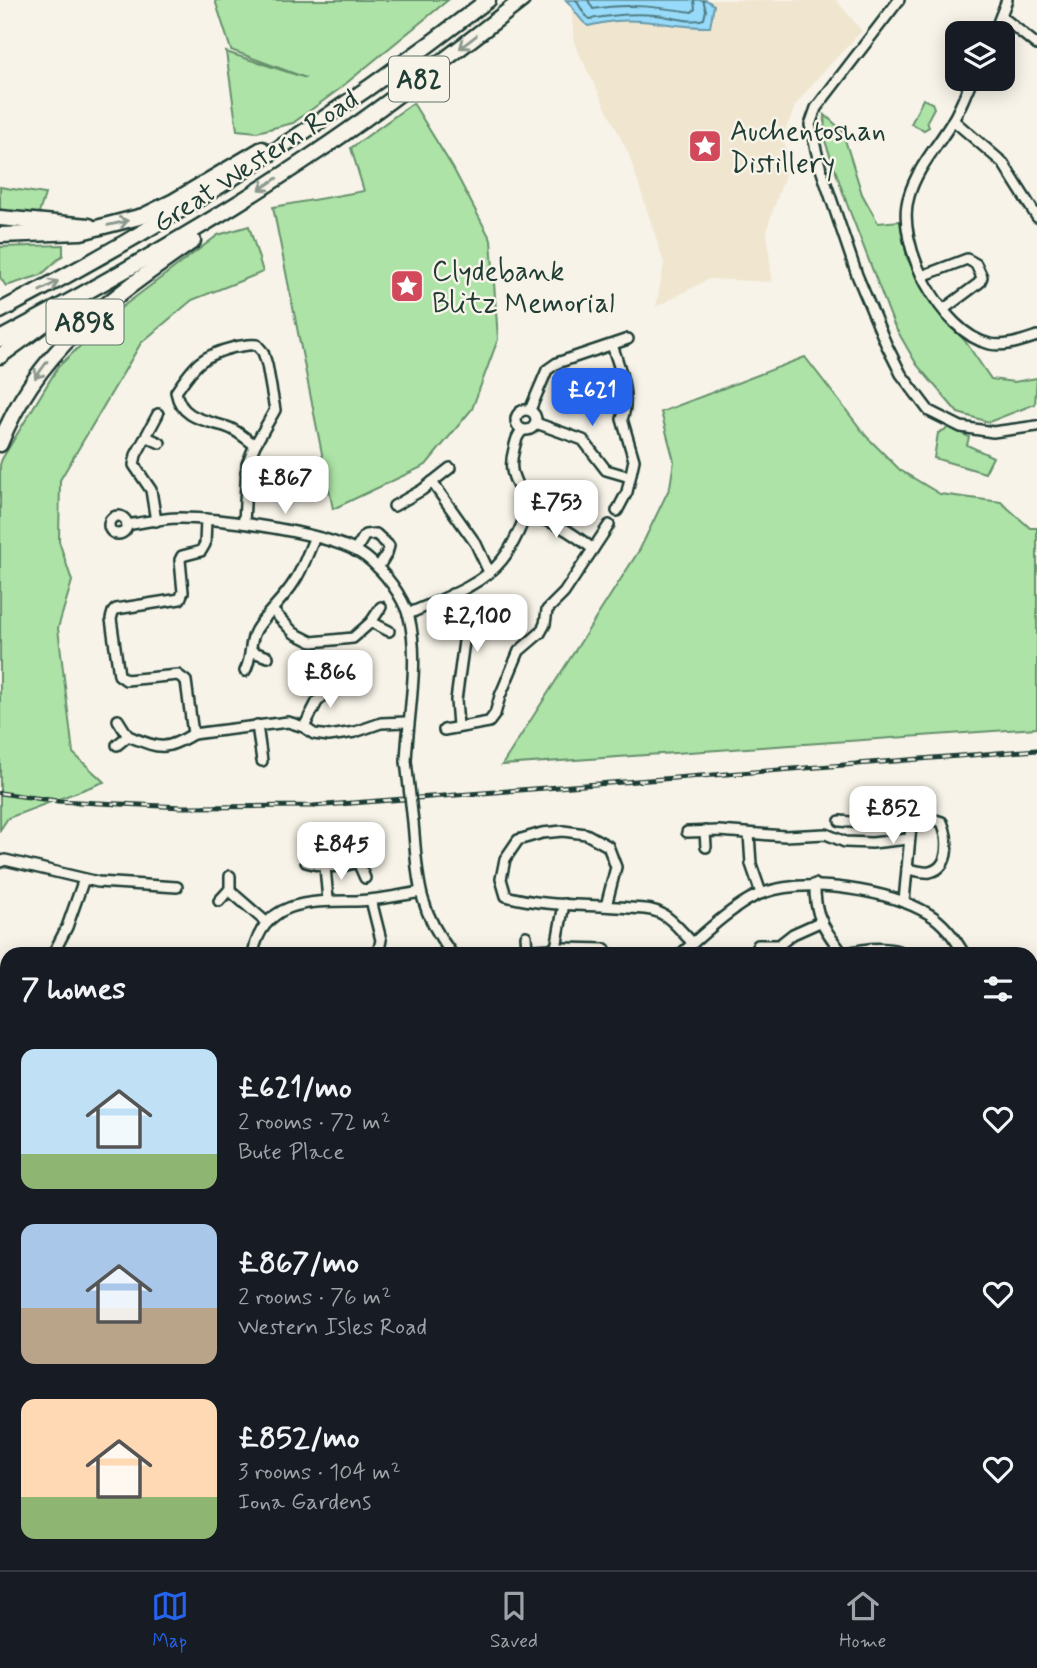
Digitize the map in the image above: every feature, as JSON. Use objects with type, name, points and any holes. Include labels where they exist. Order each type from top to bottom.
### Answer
[{"type":"main road","name":"Great Western Road","points":[[0,311],[149,230],[296,137],[488,0]]},
{"type":"main road","name":"Great Western Road","points":[[0,338],[103,284],[222,214],[343,135],[522,0]]},
{"type":"main road","points":[[0,235],[81,232],[143,216],[174,201],[268,145],[296,137]]},
{"type":"main road","name":"A898","points":[[0,444],[29,387],[68,337],[128,287],[205,233],[222,214]]},
{"type":"main road","points":[[0,218],[93,227]]},
{"type":"main road","points":[[0,356],[103,284]]},
{"type":"street","points":[[899,0],[816,108],[810,125],[820,166],[857,275],[886,344],[901,374],[929,411],[961,427],[993,432],[1037,426]]},
{"type":"street","points":[[999,21],[1007,0]]},
{"type":"street","points":[[1001,16],[1037,45]]},
{"type":"street","points":[[966,91],[953,120],[920,170],[908,197],[905,216],[907,237],[922,276],[944,309],[967,334],[989,344],[1013,344],[1037,336]]},
{"type":"street","points":[[953,120],[1003,163],[1037,217]]},
{"type":"street","points":[[922,276],[967,259],[976,264],[982,277],[979,283],[944,309]]},
{"type":"street","points":[[530,410],[547,370],[557,363],[628,339]]},
{"type":"street","points":[[244,523],[247,508],[246,472],[255,445],[275,410],[273,393],[263,352],[257,345],[248,344],[215,351],[200,360],[176,392],[177,399],[187,414],[230,428],[255,445]]},
{"type":"street","points":[[612,345],[623,379],[626,411],[622,419],[634,454],[627,492],[617,511]]},
{"type":"street","points":[[408,614],[452,594],[503,560],[525,516],[525,506],[513,479],[511,466],[516,440],[523,430],[533,428],[536,423],[536,417],[530,410],[524,410],[516,416],[518,426],[523,430]]},
{"type":"street","points":[[156,521],[151,490],[134,465],[136,455],[158,414]]},
{"type":"street","points":[[536,423],[577,436],[606,470],[630,477]]},
{"type":"street","points":[[147,437],[160,443]]},
{"type":"street","points":[[394,506],[450,468]]},
{"type":"street","points":[[246,472],[299,480]]},
{"type":"street","points":[[432,482],[476,544],[488,572]]},
{"type":"street","points":[[525,516],[550,520],[593,549]]},
{"type":"street","points":[[127,525],[178,518],[206,519],[244,523],[315,537],[365,556],[396,591],[408,614],[413,638],[406,761],[420,892],[429,920],[447,947]]},
{"type":"street","points":[[193,734],[186,681],[182,677],[178,675],[126,680],[119,675],[111,619],[116,609],[176,601],[183,596],[180,560],[183,556],[201,551],[205,544],[206,519]]},
{"type":"street","points":[[444,730],[489,722],[495,714],[519,651],[540,633],[545,624],[547,610],[558,601],[609,526]]},
{"type":"street","points":[[355,551],[365,535],[376,534],[384,539],[388,546],[387,553],[378,568]]},
{"type":"street","points":[[245,671],[253,652],[251,640],[296,580],[315,537]]},
{"type":"street","points":[[452,594],[465,634],[456,700],[458,726]]},
{"type":"street","points":[[272,610],[294,632],[312,642],[353,638],[371,622],[381,607]]},
{"type":"street","points":[[371,622],[389,631]]},
{"type":"street","points":[[253,652],[268,657]]},
{"type":"street","points":[[304,727],[321,698],[321,685]]},
{"type":"street","points":[[118,720],[128,736],[159,747],[173,745],[193,734],[257,725],[288,722],[329,736],[355,732],[381,723],[407,722]]},
{"type":"street","points":[[257,725],[262,761]]},
{"type":"street","points":[[117,745],[128,736]]},
{"type":"street","points":[[904,901],[914,794]]},
{"type":"street","points":[[907,869],[931,872],[941,865],[946,854],[947,832],[942,822],[911,817]]},
{"type":"street","points":[[840,821],[873,824]]},
{"type":"street","points":[[856,823],[856,842]]},
{"type":"street","points":[[606,905],[616,867],[608,846],[586,834],[563,831],[517,840],[505,859],[501,879],[506,896],[523,900],[606,905],[658,912],[668,918],[693,943]]},
{"type":"street","points":[[705,831],[706,847]]},
{"type":"street","points":[[687,832],[785,836],[826,834],[845,842],[908,839]]},
{"type":"street","points":[[749,834],[751,864],[761,893]]},
{"type":"street","points":[[306,862],[325,867],[340,867],[373,856]]},
{"type":"street","points":[[0,862],[5,860],[83,879],[177,887]]},
{"type":"street","points":[[358,862],[365,878]]},
{"type":"street","points":[[325,867],[328,900]]},
{"type":"street","points":[[219,901],[229,890],[230,876]]},
{"type":"street","points":[[57,947],[67,927],[83,879]]},
{"type":"street","points":[[815,884],[816,910],[839,947]]},
{"type":"street","points":[[689,947],[733,911],[761,893],[815,884],[904,901],[944,926],[959,947]]},
{"type":"street","points":[[229,890],[267,923]]},
{"type":"street","points":[[254,947],[267,923],[282,910],[299,904],[328,900],[371,900],[420,892]]},
{"type":"street","points":[[371,900],[381,940],[380,947]]},
{"type":"street","points":[[556,947],[564,904]]},
{"type":"street","points":[[758,945],[779,945],[793,934],[822,921]]},
{"type":"street","points":[[527,936],[527,947]]},
{"type":"shaded area","name":"Auchentoshan Distillery","points":[[571,0],[836,0],[862,31],[795,106],[783,137],[789,163],[767,229],[772,282],[709,279],[656,307],[664,263],[629,155],[574,43]]},
{"type":"green space","points":[[215,0],[448,0],[338,90],[293,123],[257,132],[237,130],[226,52],[306,78],[231,50]]},
{"type":"green space","points":[[923,99],[932,103],[934,108],[927,121],[929,127],[924,130],[911,124]]},
{"type":"green space","points":[[413,103],[453,168],[491,240],[498,339],[472,409],[426,465],[333,509],[273,207],[364,191],[351,148]]},
{"type":"green space","points":[[825,115],[842,130],[862,194],[878,223],[900,221],[907,258],[930,300],[965,341],[991,379],[1014,382],[1037,378],[1035,404],[989,422],[958,413],[917,365],[894,325],[847,204],[824,138]]},
{"type":"green space","points":[[0,187],[45,194],[39,213],[0,212]]},
{"type":"green space","points":[[249,226],[263,272],[192,300],[141,343],[60,480],[59,541],[72,581],[58,628],[73,753],[104,782],[8,818],[0,830],[2,459],[58,367],[118,310],[218,235]]},
{"type":"green space","points":[[63,245],[63,255],[41,275],[6,286],[0,277],[0,247]]},
{"type":"green space","points":[[805,357],[867,437],[900,470],[940,494],[1001,502],[1030,528],[1037,528],[1037,728],[502,765],[640,549],[670,487],[674,461],[661,412]]},
{"type":"green space","points":[[950,427],[969,437],[967,445],[993,457],[985,473],[934,458],[938,433]]},
{"type":"water","points":[[566,0],[706,0],[714,5],[710,27],[628,20],[588,26]]},
{"type":"railway","points":[[0,793],[57,801],[183,807],[313,806],[1037,750]]},
{"type":"place","name":"Auchentoshan Distillery","points":[[705,146]]},
{"type":"place","name":"Clydebank Blitz Memorial","points":[[407,286]]}]
